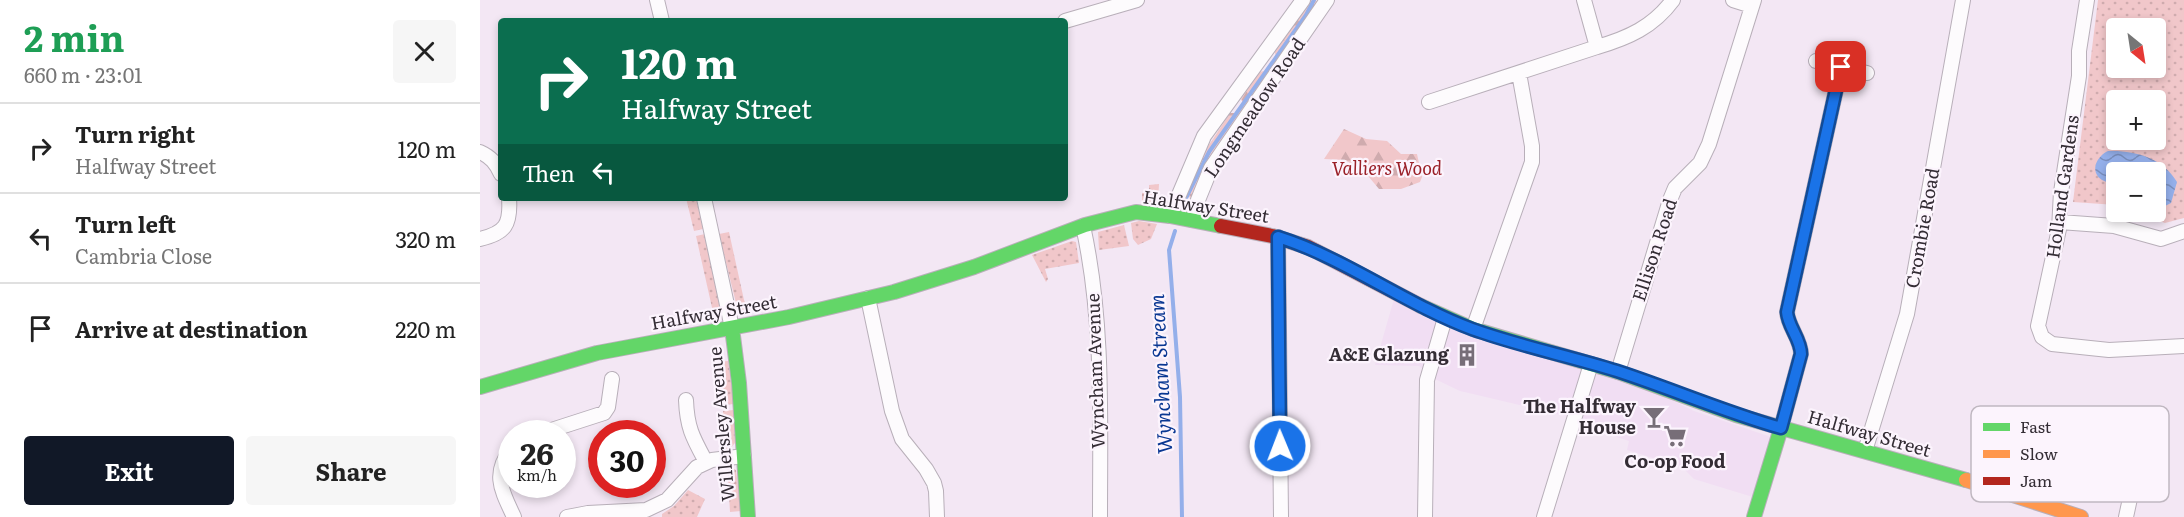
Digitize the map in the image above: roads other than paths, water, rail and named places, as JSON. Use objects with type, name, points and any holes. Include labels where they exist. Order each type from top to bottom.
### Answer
[{"type":"main road","name":"Halfway Street","points":[[480,387],[597,354],[732,328],[868,298],[974,267],[1083,226],[1136,212],[1170,216],[1278,237],[1317,251],[1445,318],[1473,329],[1618,372],[1736,415],[1971,481]]},
{"type":"main road","name":"Willersley Avenue","points":[[732,328],[739,383],[748,517]]},
{"type":"main road","points":[[1754,517],[1781,428]]},
{"type":"main road","name":"Halfway Street","points":[[2036,502],[2081,517]]},
{"type":"street","points":[[657,0],[661,18]]},
{"type":"street","points":[[1068,20],[1137,0]]},
{"type":"street","name":"Longmeadow Road","points":[[1192,220],[1211,168],[1328,0]]},
{"type":"street","points":[[1584,0],[1597,46]]},
{"type":"street","points":[[1429,102],[1640,31],[1673,0]]},
{"type":"street","points":[[1734,0],[1753,3]]},
{"type":"street","name":"Crombie Road","points":[[1865,452],[1907,314],[1964,0]]},
{"type":"street","name":"Holland Gardens","points":[[2087,0],[2079,51],[2079,76],[2061,192],[2060,222],[2038,326],[2042,337],[2052,344],[2109,350],[2184,346]]},
{"type":"street","points":[[1170,216],[1204,136],[1299,1]]},
{"type":"street","name":"Ellison Road","points":[[1618,372],[1670,200],[1675,188],[1700,163],[1709,144],[1753,3]]},
{"type":"street","points":[[1816,61],[1867,73]]},
{"type":"street","points":[[1781,428],[1801,354],[1801,348],[1787,312],[1841,67]]},
{"type":"street","points":[[1473,329],[1532,162],[1532,146],[1519,73]]},
{"type":"street","points":[[480,152],[490,156],[498,167]]},
{"type":"street","points":[[480,239],[497,235],[504,228],[509,214],[509,201]]},
{"type":"street","points":[[705,201],[732,328]]},
{"type":"street","points":[[2060,222],[2114,226],[2161,239],[2184,231]]},
{"type":"street","name":"Wyncham Avenue","points":[[1083,226],[1096,306],[1099,350],[1100,517]]},
{"type":"street","points":[[1278,237],[1281,517]]},
{"type":"street","points":[[868,298],[892,411],[908,447],[934,483],[937,517]]},
{"type":"street","points":[[1425,517],[1427,380],[1445,318]]},
{"type":"street","points":[[1544,517],[1591,364]]},
{"type":"street","points":[[576,423],[604,413],[608,406],[612,379]]},
{"type":"street","points":[[686,400],[687,422],[692,438],[706,462]]},
{"type":"street","points":[[567,517],[588,513],[631,515],[646,510],[667,500],[690,474],[706,462],[744,456]]},
{"type":"street","points":[[506,498],[514,517]]},
{"type":"street","points":[[2126,517],[2129,502]]},
{"type":"water","points":[[2108,151],[2128,152],[2157,162],[2106,162],[2106,182],[2098,176],[2095,168],[2101,156]]},
{"type":"water","points":[[2166,169],[2177,182],[2171,203],[2166,206]]},
{"type":"waterway","name":"Wyncham Stream","points":[[1185,200],[1209,152],[1306,15],[1314,0]]},
{"type":"waterway","name":"Wyncham Stream","points":[[1175,231],[1169,250],[1180,397],[1182,517]]},
{"type":"place","name":"A&E Glazung","points":[[1467,355]]},
{"type":"place","name":"The Halfway House","points":[[1654,417]]},
{"type":"place","name":"Co-op Food","points":[[1675,436]]},
{"type":"park label","name":"Valliers Wood","points":[[1387,169]]}]
